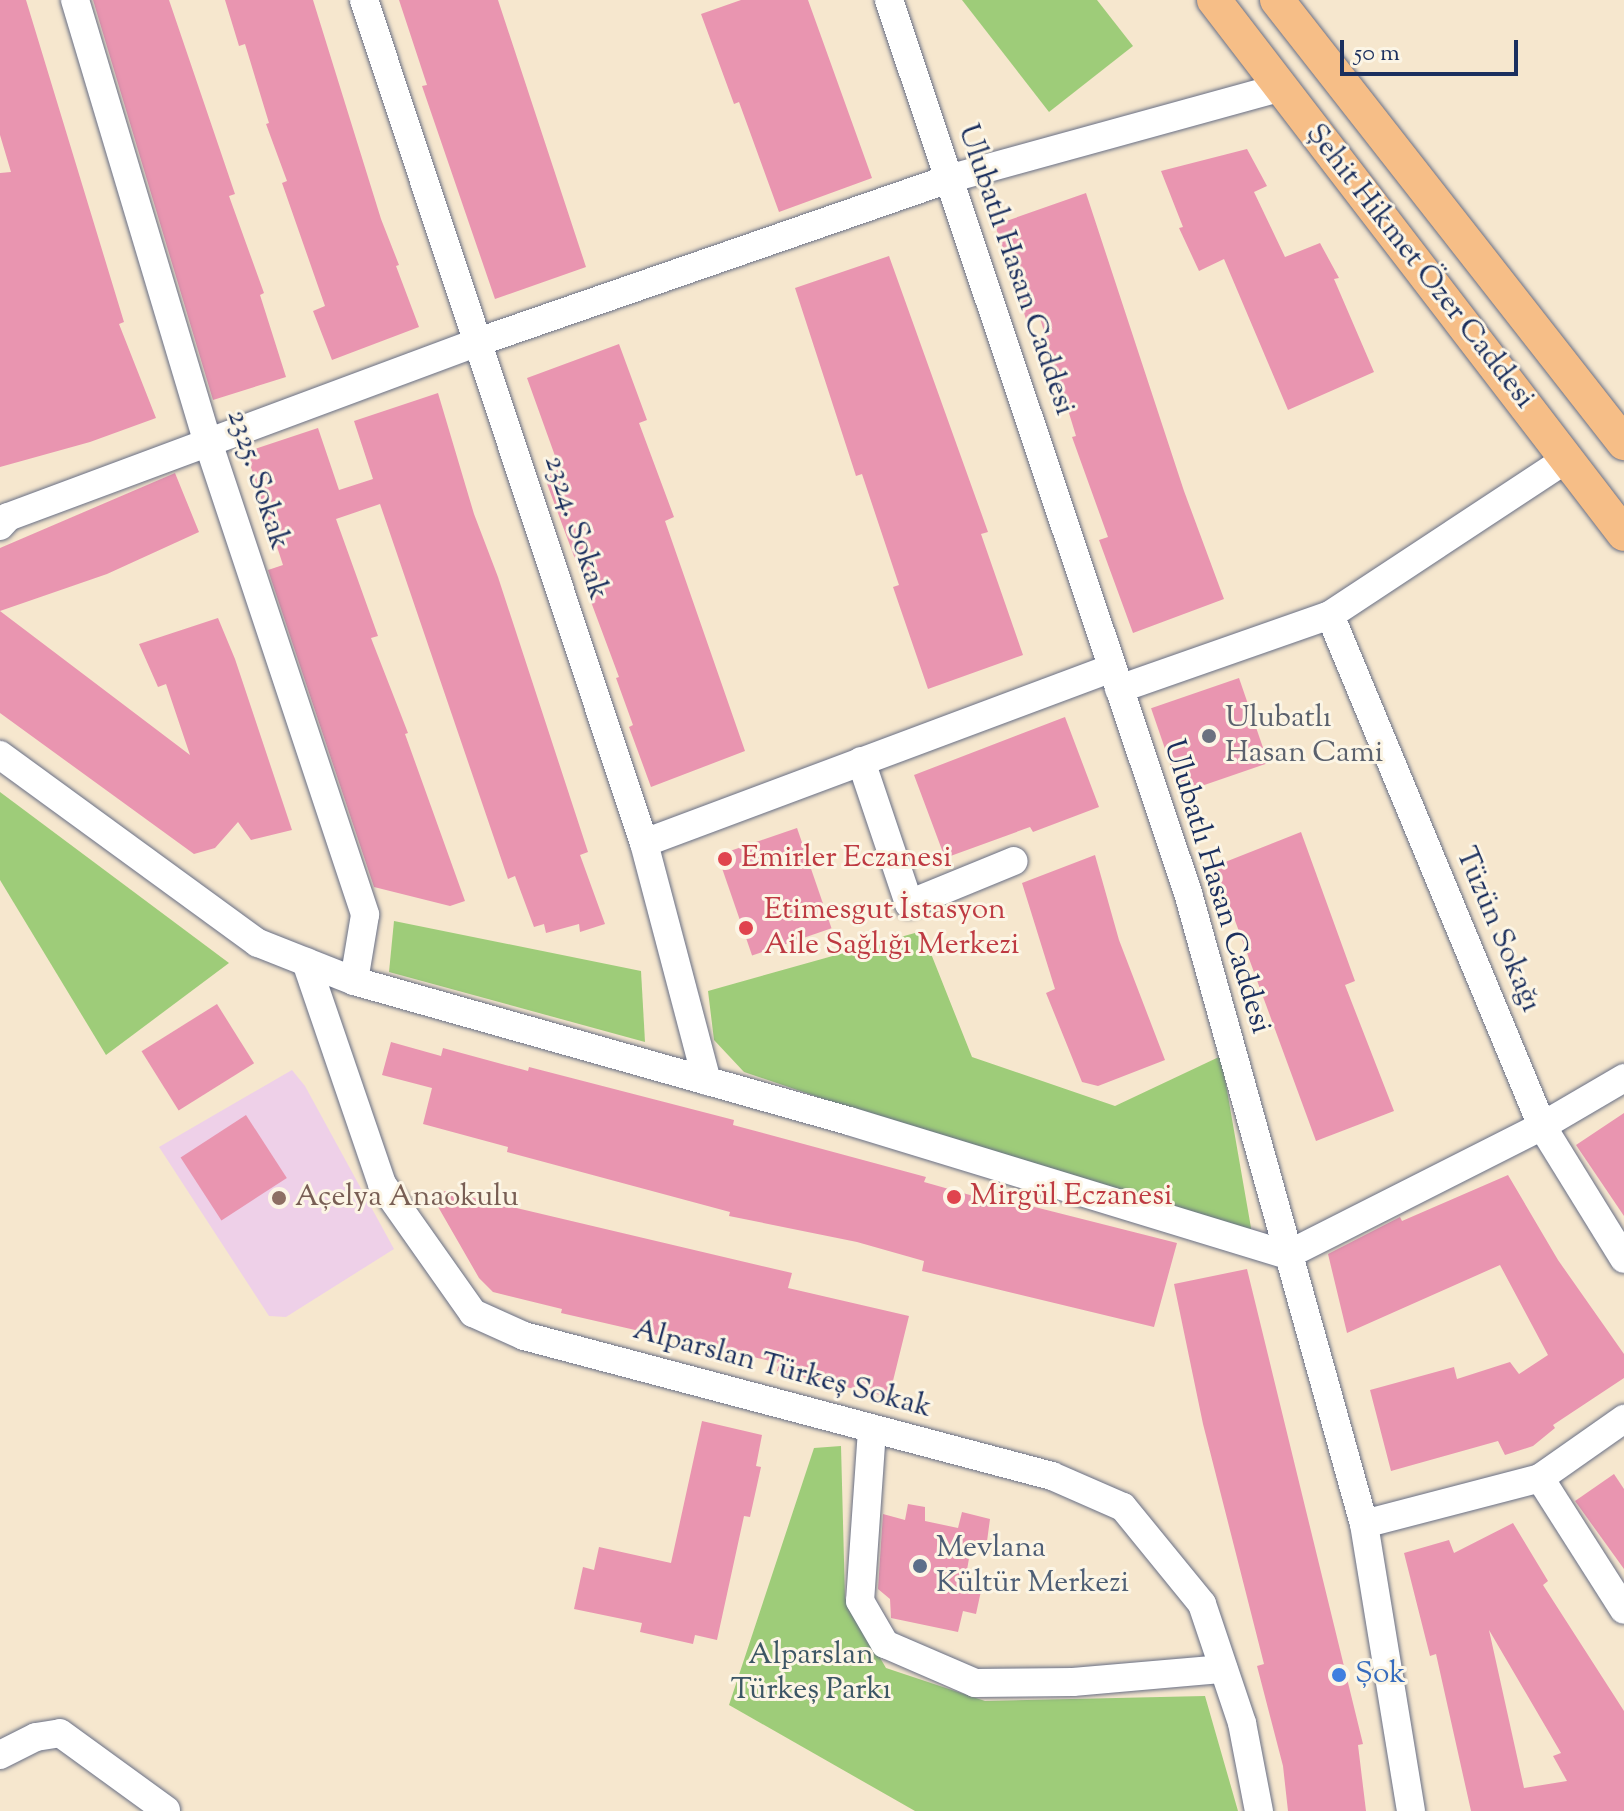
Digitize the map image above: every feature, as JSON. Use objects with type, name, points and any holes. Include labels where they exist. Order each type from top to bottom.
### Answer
[{"type":"main road","name":"Şehit Hikmet Özer Caddesi","points":[[1214,0],[1624,534]]},
{"type":"main road","name":"Şehit Hikmet Özer Caddesi","points":[[1277,0],[1622,437]]},
{"type":"street","name":"2325. Sokak","points":[[75,0],[208,442],[365,915],[354,981]]},
{"type":"street","name":"2324. Sokak","points":[[364,0],[644,843],[707,1081]]},
{"type":"street","name":"Ulubatlı Hasan Caddesi","points":[[889,0],[1188,893],[1364,1524],[1411,1811]]},
{"type":"street","points":[[3,516],[478,342],[948,179],[1281,87]]},
{"type":"street","points":[[644,843],[861,761],[1116,678],[1330,615],[1567,459]]},
{"type":"street","name":"Tüzün Sokağı","points":[[1330,615],[1542,1126],[1624,1259]]},
{"type":"street","points":[[0,755],[258,943],[354,981],[707,1081],[1287,1255],[1542,1126],[1624,1078]]},
{"type":"street","points":[[861,761],[909,904],[1014,861]]},
{"type":"street","name":"Alparslan Türkeş Sokak","points":[[306,962],[382,1184],[473,1313],[524,1336],[1052,1476],[1123,1507],[1202,1604],[1242,1723],[1259,1811]]},
{"type":"street","points":[[1364,1524],[1540,1478],[1624,1419]]},
{"type":"street","points":[[872,1430],[860,1601],[885,1644],[975,1683],[1073,1682],[1223,1669]]},
{"type":"street","points":[[1540,1478],[1624,1610]]},
{"type":"street","points":[[0,1755],[36,1737],[60,1733],[166,1810]]},
{"type":"shaded area","name":"Açelya Anaokulu","points":[[292,1070],[305,1086],[394,1249],[286,1317],[269,1316],[159,1147]]},
{"type":"green space","points":[[962,0],[1097,0],[1133,46],[1049,112]]},
{"type":"green space","points":[[0,792],[229,963],[106,1055],[0,880]]},
{"type":"green space","points":[[394,921],[641,971],[645,1042],[389,972]]},
{"type":"green space","points":[[922,931],[972,1057],[1115,1106],[1221,1056],[1254,1245],[744,1072],[714,1040],[708,991]]},
{"type":"green space","name":"Alparslan Türkeş Parkı","points":[[841,1446],[845,1598],[886,1668],[985,1701],[1205,1696],[1238,1811],[915,1811],[729,1705],[814,1448]]},
{"type":"building","points":[[0,0],[26,0],[124,322],[119,324],[156,418],[90,442],[0,467],[0,173],[11,172],[0,135]]},
{"type":"building","points":[[93,0],[169,0],[235,194],[229,196],[264,293],[260,295],[286,377],[213,400]]},
{"type":"building","points":[[225,0],[313,0],[381,219],[399,265],[396,266],[419,327],[332,360],[313,311],[325,306],[282,183],[287,181],[266,124],[269,123],[245,44],[239,46]]},
{"type":"building","points":[[399,0],[498,0],[586,267],[495,299],[422,86],[427,85]]},
{"type":"building","points":[[741,0],[808,0],[872,178],[779,212],[739,102],[734,104],[701,14]]},
{"type":"building","points":[[1247,149],[1267,186],[1254,192],[1285,257],[1320,243],[1339,278],[1334,279],[1374,372],[1288,410],[1224,259],[1199,271],[1179,228],[1183,227],[1161,171]]},
{"type":"building","points":[[1086,193],[1184,491],[1224,599],[1133,633],[1099,540],[1108,537],[1072,437],[1076,436],[1039,315],[1026,319],[995,225]]},
{"type":"building","points":[[889,256],[988,532],[981,534],[1023,655],[928,689],[893,587],[899,585],[862,474],[856,476],[795,288]]},
{"type":"building","points":[[619,344],[647,420],[639,423],[674,517],[665,521],[745,751],[651,787],[629,727],[633,725],[616,678],[619,677],[543,473],[559,467],[527,378]]},
{"type":"building","points":[[438,393],[474,514],[498,577],[588,852],[580,855],[605,924],[580,932],[579,924],[546,933],[544,924],[534,927],[515,876],[508,879],[380,504],[336,519],[378,636],[371,638],[408,733],[405,734],[465,901],[450,906],[374,887],[268,570],[283,565],[246,452],[318,428],[339,490],[373,479],[354,421]]},
{"type":"building","points":[[175,473],[199,532],[107,574],[0,611],[0,548]]},
{"type":"building","points":[[0,611],[190,755],[166,684],[158,687],[139,644],[218,618],[235,659],[292,830],[251,840],[238,822],[215,848],[194,854],[0,713]]},
{"type":"building","name":"Ulubatlı Hasan Cami","points":[[1239,678],[1268,763],[1180,793],[1151,708]]},
{"type":"building","points":[[1065,717],[1099,807],[1033,832],[1030,827],[945,858],[914,775]]},
{"type":"building","points":[[797,828],[832,928],[752,956],[718,855]]},
{"type":"building","points":[[1301,832],[1355,981],[1345,985],[1394,1111],[1316,1141],[1215,866]]},
{"type":"building","points":[[1095,855],[1119,940],[1165,1060],[1098,1086],[1082,1082],[1046,993],[1055,989],[1022,883]]},
{"type":"building","points":[[217,1004],[254,1063],[179,1111],[142,1051]]},
{"type":"building","points":[[391,1042],[441,1056],[443,1048],[528,1071],[529,1067],[734,1120],[733,1125],[926,1177],[924,1182],[1009,1206],[1011,1201],[1177,1243],[1154,1327],[922,1271],[924,1261],[857,1242],[729,1216],[730,1212],[507,1152],[508,1147],[423,1124],[432,1088],[382,1075]]},
{"type":"building","points":[[1624,1113],[1624,1216],[1576,1145]]},
{"type":"building","points":[[246,1115],[287,1178],[221,1220],[181,1157]]},
{"type":"building","points":[[1508,1175],[1558,1260],[1624,1354],[1624,1378],[1553,1425],[1555,1428],[1533,1446],[1505,1455],[1498,1441],[1391,1471],[1370,1390],[1454,1367],[1457,1379],[1510,1362],[1519,1374],[1548,1355],[1500,1265],[1347,1333],[1328,1254],[1400,1217],[1402,1221]]},
{"type":"building","points":[[445,1191],[792,1273],[788,1288],[909,1316],[889,1397],[777,1371],[779,1363],[561,1313],[562,1309],[493,1292],[479,1278],[433,1198]]},
{"type":"building","points":[[1247,1269],[1363,1744],[1358,1745],[1366,1811],[1288,1811],[1283,1766],[1257,1666],[1264,1664],[1203,1424],[1174,1284]]},
{"type":"building","points":[[702,1421],[762,1435],[756,1466],[761,1467],[750,1517],[744,1516],[717,1640],[695,1635],[693,1644],[640,1632],[642,1623],[574,1609],[583,1567],[594,1570],[599,1547],[671,1563]]},
{"type":"building","points":[[1614,1474],[1624,1489],[1624,1569],[1575,1501]]},
{"type":"building","name":"Mevlana Kültür Merkezi","points":[[908,1504],[925,1507],[925,1521],[958,1528],[962,1512],[990,1519],[986,1549],[971,1547],[964,1587],[981,1591],[976,1614],[963,1611],[958,1632],[891,1618],[890,1599],[878,1589],[883,1514],[905,1520]]},
{"type":"building","points":[[1513,1523],[1548,1581],[1543,1585],[1624,1711],[1624,1811],[1471,1811],[1436,1654],[1430,1656],[1404,1553],[1449,1540],[1454,1553]],"holes":[[[1489,1630],[1561,1753],[1553,1756],[1567,1781],[1524,1788]]]},
{"type":"place","name":"Ulubatlı Hasan Cami","points":[[1209,736]]},
{"type":"place","name":"Emirler Eczanesi","points":[[725,859]]},
{"type":"place","name":"Etimesgut İstasyon Aile Sağlığı Merkezi","points":[[746,928]]},
{"type":"place","name":"Mirgül Eczanesi","points":[[954,1197]]},
{"type":"place","name":"Açelya Anaokulu","points":[[279,1198]]},
{"type":"place","name":"Mevlana Kültür Merkezi","points":[[920,1566]]},
{"type":"place","name":"Şok","points":[[1339,1675]]}]
